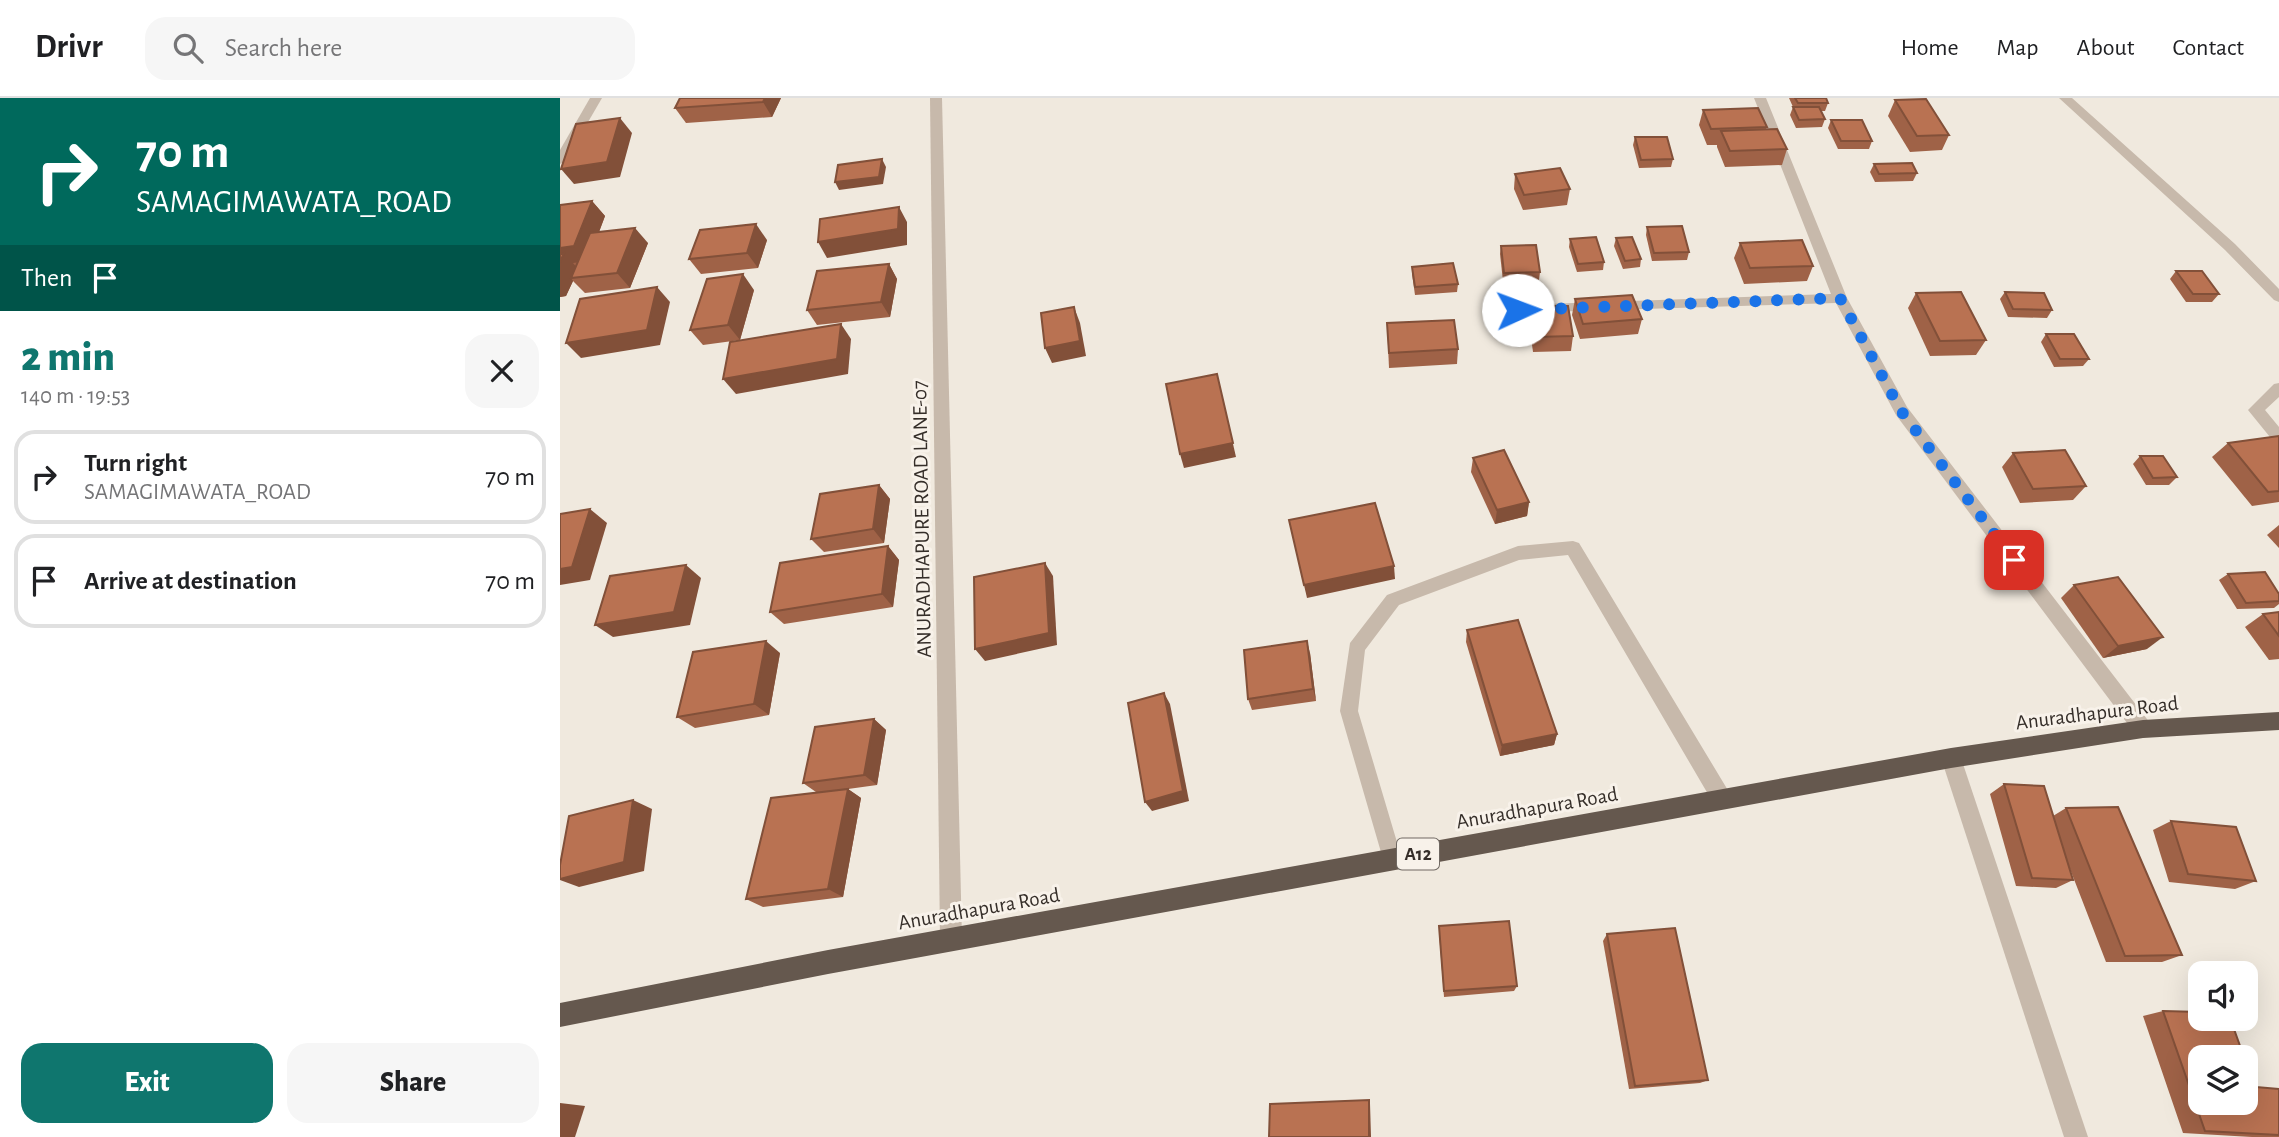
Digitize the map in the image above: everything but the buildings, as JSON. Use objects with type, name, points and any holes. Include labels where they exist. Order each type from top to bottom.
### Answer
[{"type":"highway","name":"Anuradhapura Road","points":[[560,1015],[951,939],[1951,758],[2143,729],[2279,720]]},
{"type":"street","points":[[560,160],[596,98]]},
{"type":"street","name":"ANURADHAPURE ROAD LANE-07","points":[[936,98],[951,939]]},
{"type":"street","points":[[1760,98],[1840,298],[1901,411],[2143,729]]},
{"type":"street","points":[[2065,98],[2230,247],[2279,296]]},
{"type":"street","points":[[1518,310],[1840,298]]},
{"type":"street","points":[[2279,388],[2256,410],[2279,438]]},
{"type":"street","points":[[1392,859],[1349,711],[1356,648],[1394,600],[1518,553],[1573,548],[1722,799]]},
{"type":"street","points":[[1951,758],[2076,1137]]},
{"type":"route","points":[[1518,310],[1840,298],[1901,411],[2014,560]]}]
